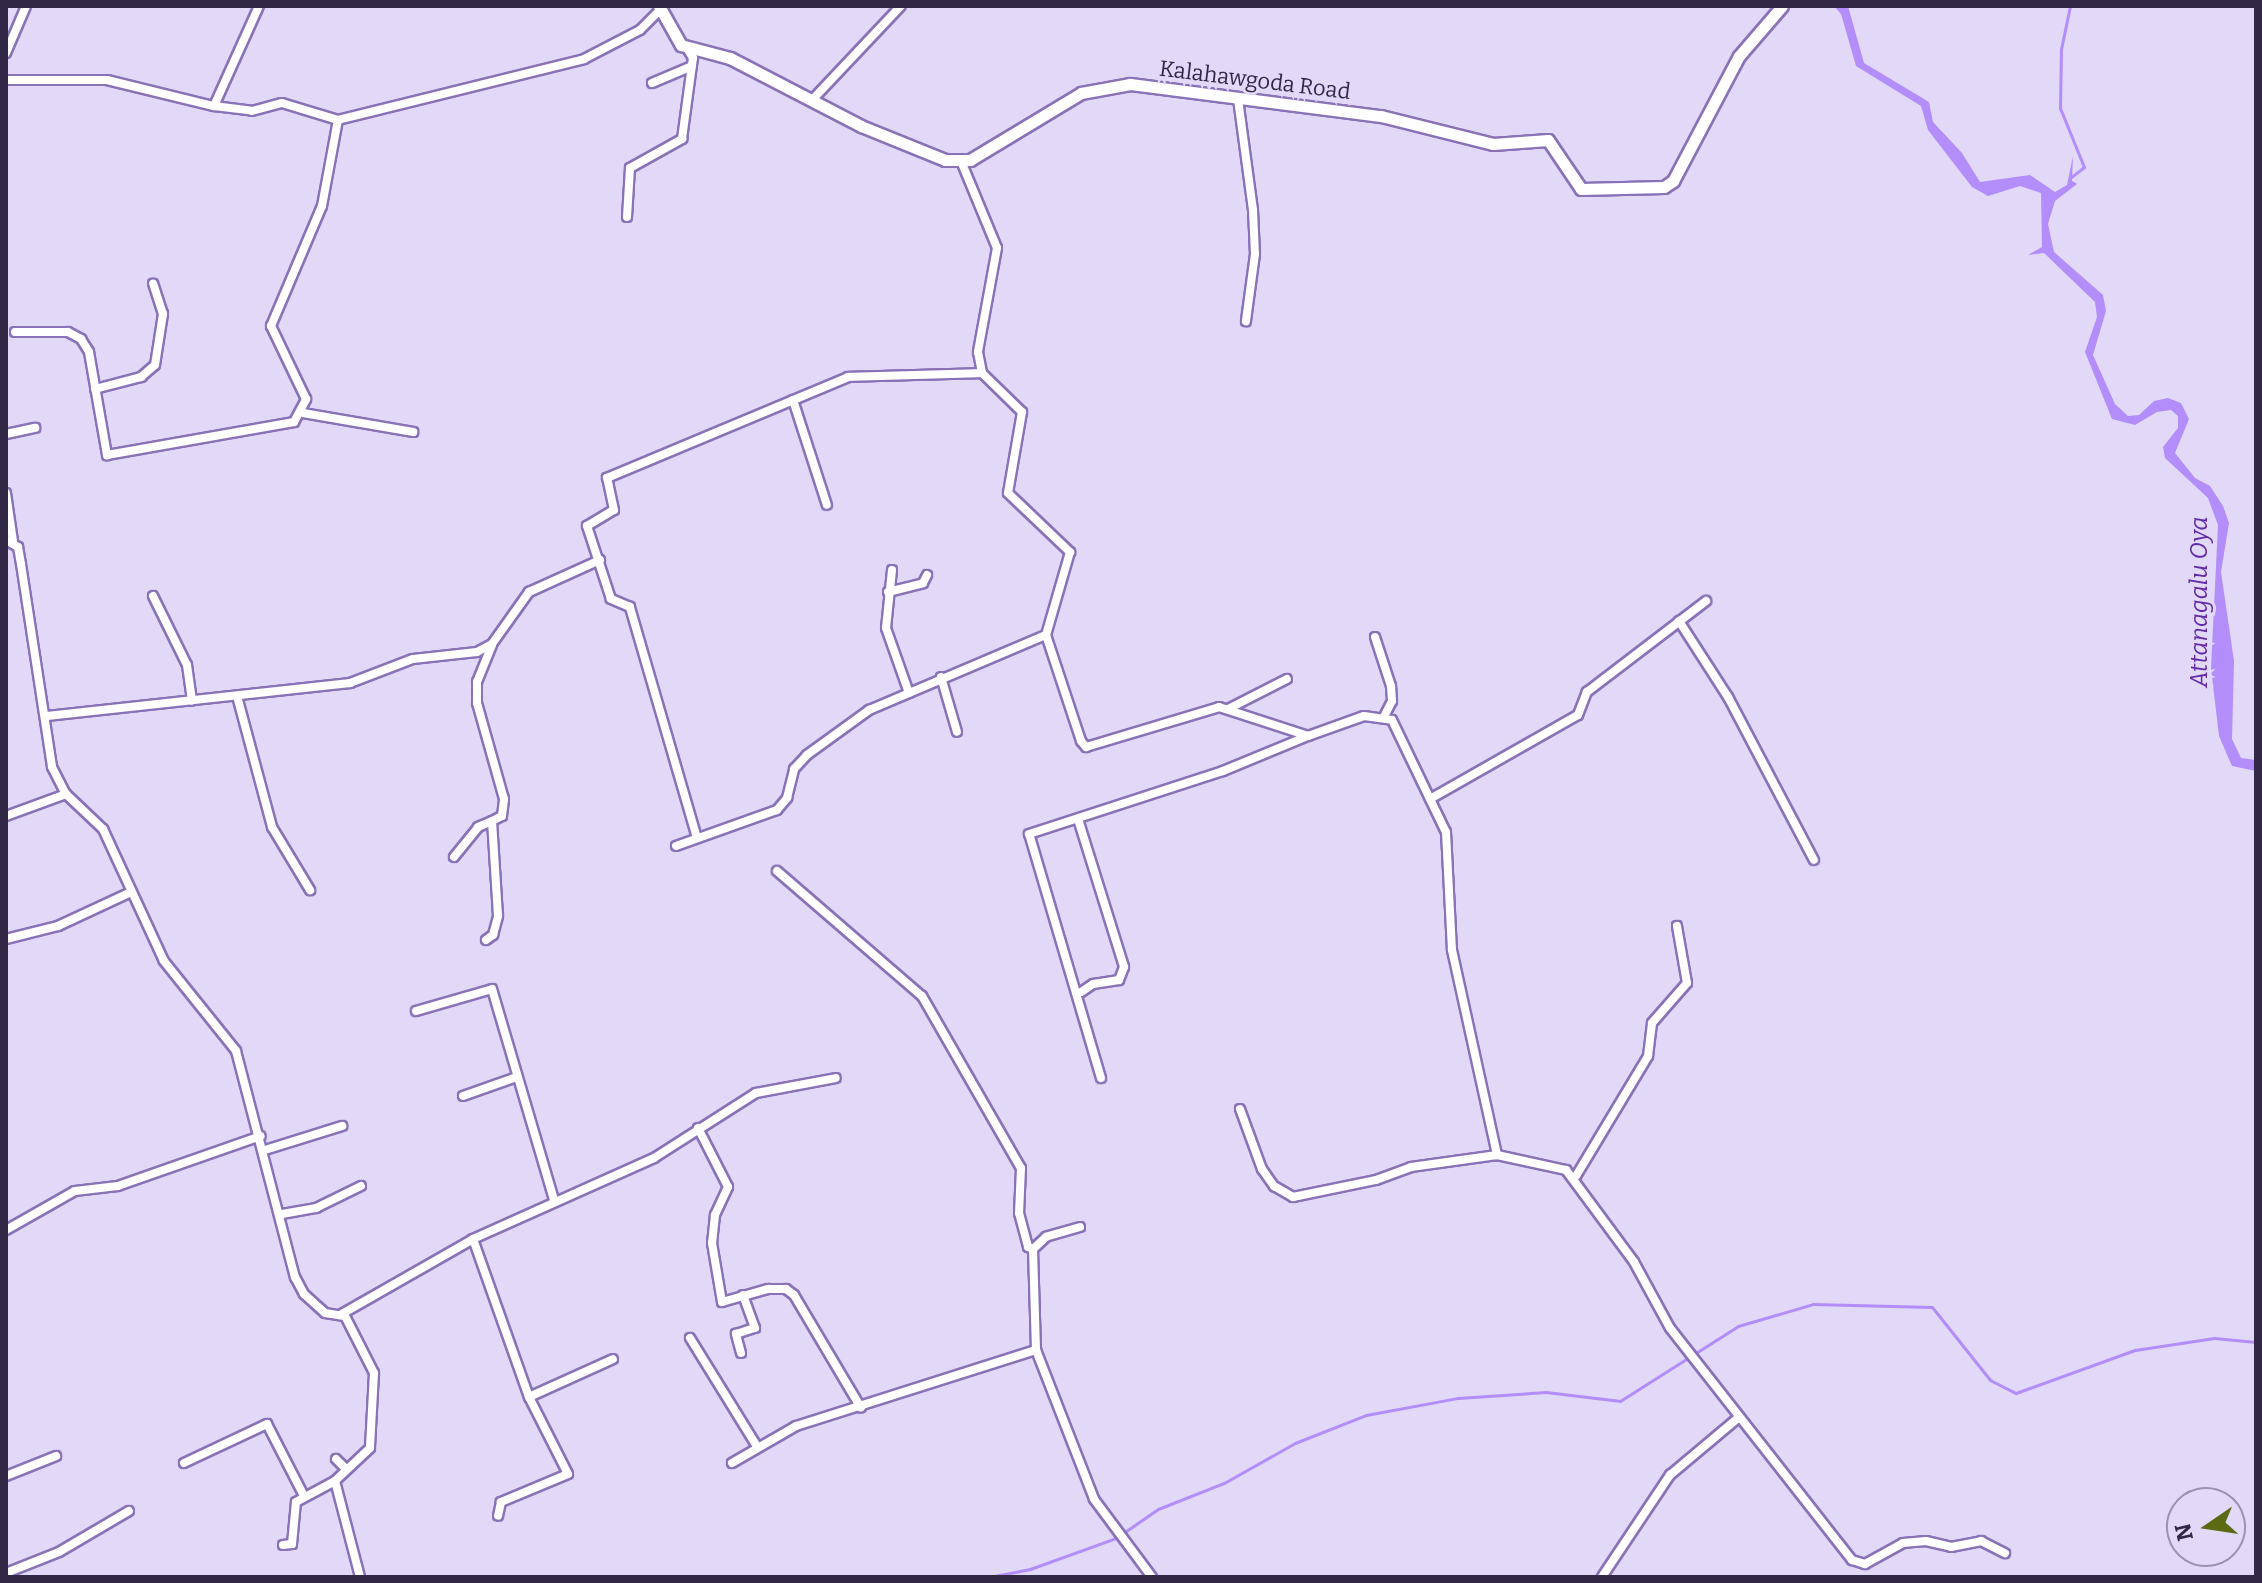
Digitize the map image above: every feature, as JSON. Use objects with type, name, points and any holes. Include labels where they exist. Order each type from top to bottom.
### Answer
[{"type":"street","points":[[6,53],[26,6]]},
{"type":"street","points":[[214,106],[259,6]]},
{"type":"street","points":[[812,100],[901,6]]},
{"type":"street","name":"Kalahawgoda Road","points":[[961,161],[1011,140],[1081,93],[1130,84],[1238,99],[1248,95],[1381,116],[1493,144],[1548,140],[1581,189],[1664,187],[1697,145],[1752,36],[1782,6]]},
{"type":"street","points":[[6,80],[107,80],[214,106],[252,111],[282,103],[338,120],[584,59],[640,30],[660,8],[686,47],[692,66],[682,139],[630,168],[627,217]]},
{"type":"street","points":[[686,47],[730,58],[875,132],[961,161],[997,248],[978,352],[982,373],[1022,412],[1008,493],[1070,552],[1046,635],[1086,747],[1195,713],[1228,709],[1287,679]]},
{"type":"street","points":[[652,83],[692,66]]},
{"type":"street","points":[[1238,99],[1254,225],[1246,321]]},
{"type":"street","points":[[15,332],[68,332],[81,339],[89,352],[107,455],[294,422],[303,413],[306,399],[271,326],[322,206],[338,120]]},
{"type":"street","points":[[95,389],[141,377],[155,365],[163,314],[153,284]]},
{"type":"street","points":[[697,838],[630,607],[611,599],[587,526],[614,510],[607,478],[848,377],[982,373]]},
{"type":"street","points":[[793,400],[827,505]]},
{"type":"street","points":[[303,413],[413,432]]},
{"type":"street","points":[[6,434],[35,428]]},
{"type":"street","points":[[6,493],[9,540],[21,564],[47,716],[52,767],[66,794],[103,829],[172,972],[236,1051],[304,1294],[325,1313],[340,1315],[473,1239],[554,1200],[610,1180],[756,1093],[836,1078]]},
{"type":"street","points":[[454,857],[478,827],[502,816],[504,799],[477,703],[477,682],[492,644],[529,592],[600,560]]},
{"type":"street","points":[[892,570],[887,593],[886,628],[909,693]]},
{"type":"street","points":[[887,593],[923,583],[927,575]]},
{"type":"street","points":[[153,596],[187,665],[192,701]]},
{"type":"street","points":[[1430,799],[1578,715],[1587,692],[1706,601]]},
{"type":"street","points":[[1679,621],[1728,697],[1814,860]]},
{"type":"street","points":[[676,846],[777,810],[787,798],[794,769],[807,755],[869,710],[1046,635]]},
{"type":"street","points":[[1375,637],[1391,686],[1392,701],[1385,715]]},
{"type":"street","points":[[47,716],[350,683],[413,659],[477,652],[492,644]]},
{"type":"street","points":[[941,677],[957,732]]},
{"type":"street","points":[[237,696],[272,827],[310,890]]},
{"type":"street","points":[[1228,709],[1308,736]]},
{"type":"street","points":[[1385,715],[1430,799],[1449,846],[1452,950],[1497,1155]]},
{"type":"street","points":[[1101,1078],[1029,834],[1223,771],[1364,716],[1385,715]]},
{"type":"street","points":[[6,816],[66,794]]},
{"type":"street","points":[[1078,819],[1124,967],[1119,980],[1093,984],[1081,992]]},
{"type":"street","points":[[486,940],[493,935],[498,916],[492,821]]},
{"type":"street","points":[[777,871],[922,996],[1021,1168],[1019,1213],[1033,1249],[1036,1350],[1081,1473],[1152,1577]]},
{"type":"street","points":[[6,939],[58,926],[131,892]]},
{"type":"street","points":[[1576,1176],[1648,1056],[1652,1023],[1687,983],[1677,926]]},
{"type":"street","points":[[416,1011],[492,989],[554,1200]]},
{"type":"street","points":[[463,1096],[517,1077]]},
{"type":"street","points":[[1240,1109],[1262,1169],[1274,1186],[1293,1197],[1376,1180],[1411,1167],[1497,1155],[1576,1176],[1688,1351],[1852,1560],[1865,1564],[1903,1543],[1926,1541],[1951,1547],[1981,1541],[2005,1553]]},
{"type":"street","points":[[265,1150],[342,1126]]},
{"type":"street","points":[[698,1128],[728,1187],[715,1215],[712,1243],[722,1302],[743,1295],[786,1289],[794,1295],[861,1408]]},
{"type":"street","points":[[6,1230],[75,1191],[118,1186],[261,1136]]},
{"type":"street","points":[[282,1214],[316,1208],[361,1186]]},
{"type":"street","points":[[1033,1249],[1046,1237],[1080,1227]]},
{"type":"street","points":[[473,1239],[529,1397],[568,1474],[501,1502],[498,1516]]},
{"type":"street","points":[[741,1353],[736,1334],[755,1328],[743,1295]]},
{"type":"street","points":[[283,1545],[292,1544],[296,1502],[303,1494],[335,1481],[370,1448],[368,1418],[377,1387],[340,1315]]},
{"type":"street","points":[[690,1338],[756,1445]]},
{"type":"street","points":[[732,1463],[756,1445],[796,1426],[861,1408],[1036,1350]]},
{"type":"street","points":[[529,1397],[613,1359]]},
{"type":"street","points":[[1602,1577],[1623,1540],[1670,1475],[1739,1417]]},
{"type":"street","points":[[184,1463],[267,1424],[303,1494]]},
{"type":"street","points":[[6,1476],[56,1456]]},
{"type":"street","points":[[336,1459],[346,1469]]},
{"type":"street","points":[[335,1481],[360,1577]]},
{"type":"street","points":[[6,1573],[59,1552],[129,1511]]},
{"type":"shaded area","points":[[1834,6],[1848,6],[1864,63],[1929,102],[1933,122],[1962,153],[1980,182],[2030,175],[2055,192],[2067,185],[2073,156],[2072,181],[2077,184],[2055,201],[2048,224],[2054,252],[2103,295],[2106,311],[2093,355],[2115,404],[2128,416],[2139,415],[2154,401],[2168,398],[2181,403],[2189,419],[2175,453],[2195,478],[2210,486],[2223,506],[2229,523],[2221,572],[2234,661],[2232,739],[2241,758],[2256,760],[2256,771],[2232,766],[2219,736],[2211,668],[2218,525],[2208,498],[2165,458],[2163,447],[2178,428],[2178,416],[2171,410],[2157,412],[2135,425],[2112,419],[2085,352],[2097,317],[2095,302],[2044,253],[2028,255],[2042,247],[2041,193],[2020,186],[1988,196],[1972,187],[1928,130],[1921,106],[1856,66],[1841,14]]},
{"type":"waterway","points":[[2070,6],[2061,49],[2060,108],[2084,167],[2071,177]]},
{"type":"waterway","points":[[989,1577],[1030,1569],[1116,1538],[1158,1509],[1224,1483],[1295,1443],[1366,1415],[1458,1398],[1546,1392],[1620,1401],[1738,1326],[1813,1304],[1932,1307],[1990,1380],[2016,1393],[2135,1350],[2214,1338],[2256,1342]]},
{"type":"water label","name":"Attanagalu Oya","points":[[2200,602]]}]
